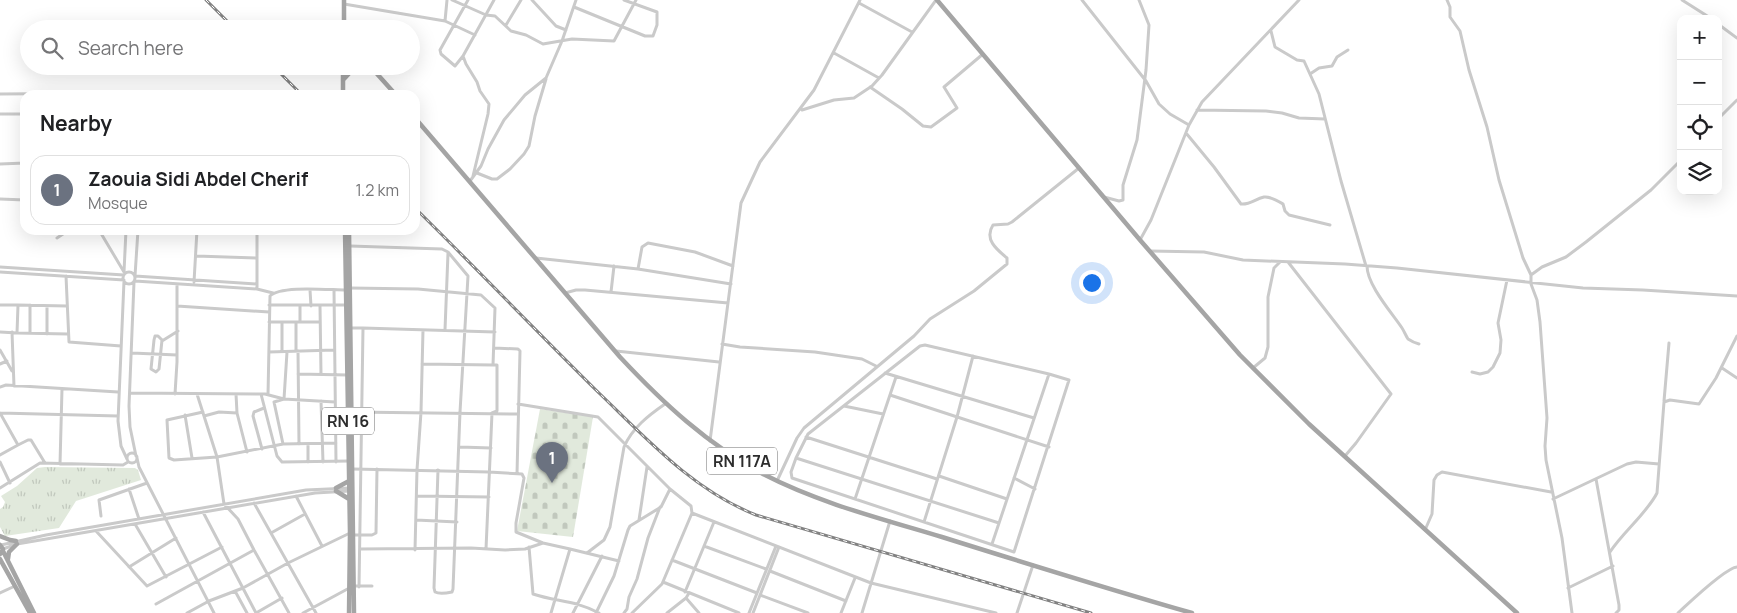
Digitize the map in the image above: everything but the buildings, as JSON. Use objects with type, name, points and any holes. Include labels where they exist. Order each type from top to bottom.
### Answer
[{"type":"main road","points":[[937,0],[1140,240],[1253,368],[1309,424],[1517,613]]},
{"type":"main road","points":[[344,2],[345,20]]},
{"type":"main road","points":[[343,75],[343,90]]},
{"type":"main road","points":[[343,81],[348,75]]},
{"type":"main road","points":[[378,75],[392,90]]},
{"type":"main road","name":"RN 117A","points":[[420,123],[471,179],[615,351],[665,404],[710,441],[735,457],[777,481],[818,498],[1192,613]]},
{"type":"main road","name":"RN 16","points":[[345,235],[351,328],[349,375],[349,481],[351,490],[349,499],[352,534]]},
{"type":"main road","name":"RN 16","points":[[349,613],[353,469],[346,306],[350,235]]},
{"type":"main road","points":[[349,481],[336,490],[349,499]]},
{"type":"main road","points":[[0,536],[16,542],[9,552],[8,563]]},
{"type":"main road","points":[[1,549],[30,613]]},
{"type":"main road","points":[[0,560],[34,613]]},
{"type":"main road","name":"RN 16","points":[[351,587],[354,613]]},
{"type":"street","points":[[445,21],[447,0]]},
{"type":"street","points":[[452,0],[486,15],[495,16],[511,31],[526,35],[543,44],[574,38],[613,42],[616,40],[635,2]]},
{"type":"street","points":[[468,0],[440,52],[455,66],[463,56],[494,0]]},
{"type":"street","points":[[506,26],[521,0]]},
{"type":"street","points":[[532,0],[556,26],[566,30]]},
{"type":"street","points":[[477,173],[497,179],[510,169],[529,146],[534,116],[546,78],[562,41],[576,0]]},
{"type":"street","points":[[574,7],[645,36],[651,36],[655,32],[658,12],[635,2],[624,0]]},
{"type":"street","points":[[801,110],[834,100],[850,99],[870,88],[937,0]]},
{"type":"street","points":[[1082,0],[1145,80],[1163,108],[1189,125]]},
{"type":"street","points":[[1104,197],[1119,201],[1123,198],[1123,185],[1137,140],[1145,80],[1149,25],[1139,0]]},
{"type":"street","points":[[1140,240],[1151,220],[1189,125],[1197,110],[1208,95],[1299,0]]},
{"type":"street","points":[[1448,0],[1450,18],[1460,31],[1487,127],[1499,180],[1523,258],[1531,275],[1531,282],[1537,300],[1547,418],[1545,446],[1553,500],[1562,538],[1572,613]]},
{"type":"street","points":[[1682,0],[1706,15]]},
{"type":"street","points":[[710,441],[739,214],[744,196],[760,162],[801,110],[814,90],[860,1],[912,32]]},
{"type":"street","points":[[344,2],[445,21],[475,35]]},
{"type":"street","points":[[1722,27],[1737,38]]},
{"type":"street","points":[[1271,30],[1275,47],[1304,62],[1310,74],[1319,94],[1367,271],[1390,313],[1408,338],[1419,344]]},
{"type":"street","points":[[1310,74],[1319,68],[1332,66],[1337,57],[1348,50]]},
{"type":"street","points":[[834,53],[879,78]]},
{"type":"street","points":[[870,88],[902,109],[923,126],[931,127],[957,108],[944,87],[983,53]]},
{"type":"street","points":[[463,56],[480,91],[489,104],[471,179]]},
{"type":"street","points":[[471,179],[477,173],[504,120],[525,95],[546,78]]},
{"type":"street","points":[[0,94],[20,94]]},
{"type":"street","points":[[1722,115],[1737,100]]},
{"type":"street","points":[[1197,110],[1266,111],[1282,113],[1302,119],[1325,120]]},
{"type":"street","points":[[0,114],[20,114]]},
{"type":"street","points":[[1186,134],[1214,166],[1241,204],[1248,204],[1267,197],[1283,204],[1285,211],[1289,215],[1330,225]]},
{"type":"street","points":[[0,164],[20,164]]},
{"type":"street","points":[[1531,275],[1542,267],[1566,257],[1586,242],[1651,190],[1677,164]]},
{"type":"street","points":[[777,481],[804,428],[914,336],[924,324],[974,291],[1007,264],[1007,258],[996,249],[991,241],[990,232],[993,225],[1012,222],[1079,168]]},
{"type":"street","points":[[0,199],[20,200]]},
{"type":"street","points":[[57,238],[62,235]]},
{"type":"street","points":[[101,235],[124,274]]},
{"type":"street","points":[[126,235],[118,416],[120,437],[128,461],[139,467]]},
{"type":"street","points":[[138,235],[130,393],[130,427],[136,457],[139,467],[214,613]]},
{"type":"street","points":[[194,282],[197,235]]},
{"type":"street","points":[[257,235],[257,287]]},
{"type":"street","points":[[638,269],[642,248],[644,244],[648,243],[695,252],[733,266]]},
{"type":"street","points":[[350,246],[442,249],[448,252],[468,275],[460,412],[454,589],[449,593],[435,592],[438,470]]},
{"type":"street","points":[[1150,251],[1204,252],[1243,260],[1366,266],[1583,288],[1737,296]]},
{"type":"street","points":[[445,330],[448,252]]},
{"type":"street","points":[[196,256],[257,258]]},
{"type":"street","points":[[536,258],[638,269],[731,284]]},
{"type":"street","points":[[1253,368],[1265,358],[1268,347],[1268,297],[1274,268],[1280,262]]},
{"type":"street","points":[[1288,262],[1391,394],[1345,456]]},
{"type":"street","points":[[611,292],[614,266]]},
{"type":"street","points":[[0,267],[124,274],[131,272],[135,276],[257,287],[272,293],[280,290],[418,289],[483,295],[494,307],[496,314],[494,365]]},
{"type":"street","points":[[0,272],[124,281],[129,284],[134,282],[177,284],[194,282]]},
{"type":"street","points":[[66,276],[68,341],[70,343],[121,346]]},
{"type":"street","points":[[1472,372],[1480,374],[1488,372],[1493,367],[1500,353],[1501,340],[1498,323],[1507,280]]},
{"type":"street","points":[[175,394],[178,331],[177,284]]},
{"type":"street","points":[[565,293],[578,289],[728,303]]},
{"type":"street","points":[[310,290],[311,306]]},
{"type":"street","points":[[334,290],[336,462]]},
{"type":"street","points":[[268,395],[269,305],[272,293]]},
{"type":"street","points":[[17,333],[18,305]]},
{"type":"street","points":[[30,305],[30,333]]},
{"type":"street","points":[[269,305],[346,306]]},
{"type":"street","points":[[0,306],[67,306]]},
{"type":"street","points":[[47,306],[47,334]]},
{"type":"street","points":[[177,306],[269,312]]},
{"type":"street","points":[[299,444],[297,351],[300,306]]},
{"type":"street","points":[[320,306],[321,374]]},
{"type":"street","points":[[269,322],[320,322]]},
{"type":"street","points":[[282,322],[282,352]]},
{"type":"street","points":[[351,328],[495,332]]},
{"type":"street","points":[[359,587],[363,328]]},
{"type":"street","points":[[415,550],[421,412],[422,330]]},
{"type":"street","points":[[162,342],[178,331]]},
{"type":"street","points":[[0,332],[68,334]]},
{"type":"street","points":[[12,332],[14,386]]},
{"type":"street","points":[[158,336],[162,342],[159,369],[156,372],[151,369],[154,337],[158,336]]},
{"type":"street","points":[[1664,402],[1670,400],[1695,405],[1699,404],[1722,368],[1737,336]]},
{"type":"street","points":[[1610,552],[1656,495],[1669,343]]},
{"type":"street","points":[[722,344],[816,352],[862,359],[876,366]]},
{"type":"street","points":[[1012,559],[1070,381],[1068,379],[922,346],[885,373],[806,437],[791,472],[793,479],[1014,552]]},
{"type":"street","points":[[494,348],[520,350],[517,474]]},
{"type":"street","points":[[0,350],[13,372]]},
{"type":"street","points":[[269,352],[334,350]]},
{"type":"street","points":[[615,351],[719,362]]},
{"type":"street","points":[[284,398],[287,352]]},
{"type":"street","points":[[132,353],[177,355]]},
{"type":"street","points":[[924,522],[957,417],[972,356]]},
{"type":"street","points":[[0,364],[6,361]]},
{"type":"street","points":[[422,364],[497,365],[497,411],[492,413]]},
{"type":"street","points":[[1722,368],[1737,378]]},
{"type":"street","points":[[885,373],[1034,418]]},
{"type":"street","points":[[298,374],[349,375]]},
{"type":"street","points":[[992,544],[1049,374]]},
{"type":"street","points":[[855,499],[896,377]]},
{"type":"street","points":[[0,387],[14,386],[118,392]]},
{"type":"street","points":[[60,464],[62,389]]},
{"type":"street","points":[[130,393],[261,394],[284,398],[335,402]]},
{"type":"street","points":[[197,394],[217,457],[224,504],[238,519],[289,613]]},
{"type":"street","points":[[236,394],[237,413],[247,452]]},
{"type":"street","points":[[261,394],[279,460],[282,462],[349,461]]},
{"type":"street","points":[[890,394],[1049,447]]},
{"type":"street","points":[[283,444],[274,402],[284,398]]},
{"type":"street","points":[[321,401],[323,462]]},
{"type":"street","points":[[518,404],[598,417],[647,467],[691,506],[692,513],[663,582],[631,613],[627,609]]},
{"type":"street","points":[[587,553],[604,540],[610,527],[626,444],[636,428],[665,404]]},
{"type":"street","points":[[844,406],[884,414]]},
{"type":"street","points":[[262,449],[253,416],[254,412],[264,408]]},
{"type":"street","points":[[237,413],[219,412],[170,418],[166,422],[169,456],[172,460],[217,457],[283,444],[336,443]]},
{"type":"street","points":[[352,412],[518,414]]},
{"type":"street","points":[[0,413],[118,416]]},
{"type":"street","points":[[0,413],[18,445]]},
{"type":"street","points":[[486,549],[492,413]]},
{"type":"street","points":[[185,416],[192,458]]},
{"type":"street","points":[[806,437],[1007,498]]},
{"type":"street","points":[[0,455],[31,440],[45,463]]},
{"type":"street","points":[[308,444],[308,462]]},
{"type":"street","points":[[460,447],[491,448]]},
{"type":"street","points":[[0,488],[36,464],[123,465],[128,461],[130,454],[136,457]]},
{"type":"street","points":[[128,461],[134,462],[136,457]]},
{"type":"street","points":[[796,458],[999,523]]},
{"type":"street","points":[[0,462],[10,483]]},
{"type":"street","points":[[1553,500],[1632,463],[1659,464]]},
{"type":"street","points":[[638,521],[647,467]]},
{"type":"street","points":[[353,469],[523,474],[516,531],[518,534],[543,543],[619,561]]},
{"type":"street","points":[[187,613],[208,601],[243,588],[322,546],[352,534],[360,536],[376,533],[377,470]]},
{"type":"street","points":[[1425,530],[1432,514],[1434,480],[1442,472],[1552,492]]},
{"type":"street","points":[[1014,478],[1035,489]]},
{"type":"street","points":[[1596,479],[1620,606],[1616,613]]},
{"type":"street","points":[[101,516],[99,500],[147,482]]},
{"type":"street","points":[[129,489],[139,519]]},
{"type":"street","points":[[624,613],[627,609],[648,538],[660,507],[670,489]]},
{"type":"street","points":[[16,542],[135,524],[224,504],[306,490],[351,490]]},
{"type":"street","points":[[1,549],[16,542],[139,519],[203,512],[336,490]]},
{"type":"street","points":[[296,496],[322,546]]},
{"type":"street","points":[[417,496],[489,497]]},
{"type":"street","points":[[254,503],[316,613]]},
{"type":"street","points":[[529,547],[533,593],[578,604],[597,613],[614,576],[628,530],[660,507]]},
{"type":"street","points":[[203,512],[256,613],[282,598]]},
{"type":"street","points":[[692,513],[855,578],[996,613]]},
{"type":"street","points":[[271,533],[305,514]]},
{"type":"street","points":[[416,520],[457,522]]},
{"type":"street","points":[[862,613],[890,521]]},
{"type":"street","points":[[667,613],[686,598],[694,568],[714,522]]},
{"type":"street","points":[[135,524],[166,577]]},
{"type":"street","points":[[96,530],[147,586],[222,547]]},
{"type":"street","points":[[129,567],[176,538]]},
{"type":"street","points":[[360,548],[505,550],[543,543]]},
{"type":"street","points":[[704,546],[846,601]]},
{"type":"street","points":[[749,613],[777,547]]},
{"type":"street","points":[[551,613],[570,549]]},
{"type":"street","points":[[156,604],[254,550]]},
{"type":"street","points":[[574,613],[602,556]]},
{"type":"street","points":[[672,560],[808,613]]},
{"type":"street","points":[[1017,613],[1033,565]]},
{"type":"street","points":[[1568,588],[1612,566]]},
{"type":"street","points":[[1678,613],[1719,578],[1737,567]]},
{"type":"street","points":[[841,613],[855,578]]},
{"type":"street","points":[[663,582],[739,613]]},
{"type":"street","points":[[0,593],[17,585]]},
{"type":"street","points":[[302,613],[351,587],[372,586]]},
{"type":"street","points":[[235,591],[248,613]]},
{"type":"street","points":[[753,613],[758,594]]},
{"type":"street","points":[[686,598],[699,613]]},
{"type":"green space","points":[[540,409],[593,417],[573,537],[517,531]]},
{"type":"green space","points":[[37,468],[135,468],[138,470],[141,480],[76,501],[59,528],[5,536],[0,527],[0,509],[5,502],[1,496],[17,486]]},
{"type":"railway","points":[[206,0],[226,20]]},
{"type":"railway","points":[[282,75],[297,90]]},
{"type":"railway","points":[[420,213],[635,428],[691,478],[712,492],[756,515],[1091,613]]},
{"type":"place","name":"Zaouia Sidi Abdel Cherif","points":[[552,483]]}]
